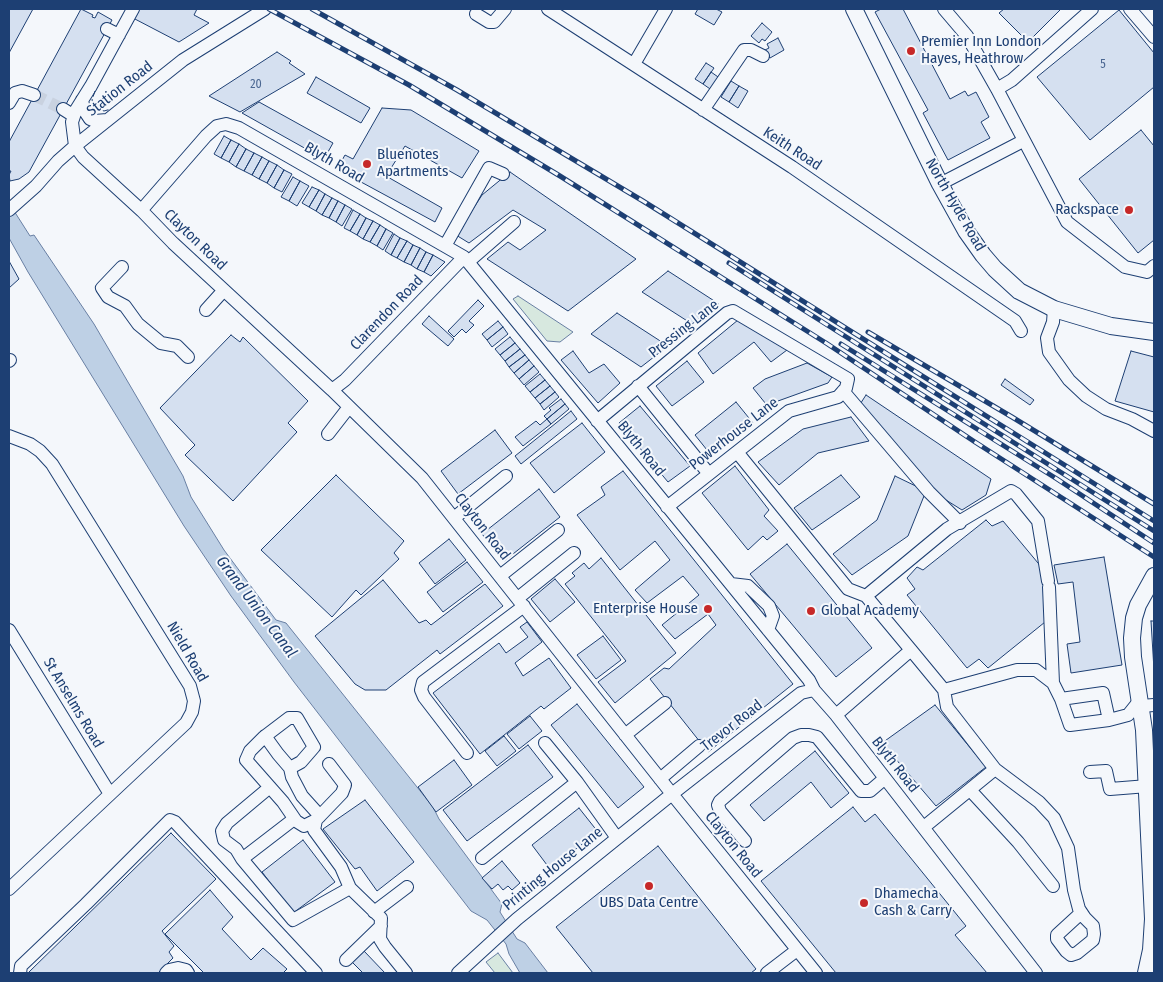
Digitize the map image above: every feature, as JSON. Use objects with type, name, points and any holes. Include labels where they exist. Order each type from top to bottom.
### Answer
[{"type":"main road","name":"North Hyde Road","points":[[854,9],[940,184],[966,231],[982,255],[995,269],[1019,291],[1054,309],[1112,326],[1154,332]]},
{"type":"main road","points":[[1146,973],[1152,950],[1153,919],[1148,786],[1144,727],[1133,658],[1132,638],[1134,618],[1144,592],[1154,576]]},
{"type":"street","points":[[75,146],[72,123],[68,113],[82,100],[133,9]]},
{"type":"street","name":"Station Road","points":[[12,207],[36,186],[58,161],[107,120],[191,55],[265,9]]},
{"type":"street","points":[[476,14],[489,22],[494,22],[505,9]]},
{"type":"street","name":"Keith Road","points":[[548,9],[792,168],[1019,322]]},
{"type":"street","points":[[634,64],[666,9]]},
{"type":"street","points":[[944,9],[967,36],[1067,222],[1125,268],[1147,272],[1154,266]]},
{"type":"street","points":[[997,89],[1018,75],[1092,9]]},
{"type":"street","points":[[1130,9],[1154,37]]},
{"type":"street","points":[[107,29],[120,34]]},
{"type":"street","points":[[703,110],[744,50],[751,50],[763,56]]},
{"type":"street","points":[[9,103],[15,93],[22,91],[34,96]]},
{"type":"street","points":[[82,100],[84,110],[90,119],[96,121],[107,120]]},
{"type":"street","name":"Blyth Road","points":[[142,211],[206,136],[217,126],[226,124],[239,128],[466,259],[809,680],[814,690],[836,715],[924,827],[1034,972]]},
{"type":"street","points":[[940,184],[1023,141]]},
{"type":"street","name":"Clayton Road","points":[[75,146],[88,163],[142,211],[332,390],[422,478],[816,973]]},
{"type":"street","points":[[445,246],[489,168],[503,174]]},
{"type":"street","name":"Clarendon Road","points":[[332,390],[345,380],[466,259],[514,222]]},
{"type":"street","points":[[122,267],[102,288],[108,297],[125,306],[138,324],[161,343],[177,346],[188,357]]},
{"type":"street","points":[[206,310],[224,290]]},
{"type":"street","points":[[1054,309],[1053,322],[1047,338],[1049,352],[1069,380],[1086,396],[1106,409],[1132,419],[1154,431]]},
{"type":"street","name":"Pressing Lane","points":[[597,421],[733,311],[848,379],[846,388],[843,391]]},
{"type":"street","points":[[638,386],[709,474]]},
{"type":"street","points":[[843,391],[929,492],[960,523]]},
{"type":"street","name":"Powerhouse Lane","points":[[667,507],[789,411],[838,397],[843,391]]},
{"type":"street","points":[[328,434],[349,407]]},
{"type":"street","name":"Nield Road","points":[[9,436],[30,444],[40,451],[52,464],[190,686],[194,696],[194,707],[186,723],[9,890]]},
{"type":"street","points":[[737,452],[848,589],[866,596],[944,690],[947,707],[995,769],[1039,802],[1054,818],[1068,848],[1074,890],[1081,913]]},
{"type":"street","points":[[454,518],[506,476]]},
{"type":"street","points":[[866,596],[947,529],[960,523],[1008,492],[1016,494],[1038,522],[1048,584],[1053,683],[1061,699],[1070,726],[1108,720],[1141,707]]},
{"type":"street","points":[[500,576],[558,530]]},
{"type":"street","points":[[467,753],[424,697],[421,690],[423,682],[521,602],[574,553]]},
{"type":"street","name":"St Anselms Road","points":[[9,630],[110,794]]},
{"type":"street","points":[[836,715],[911,650]]},
{"type":"street","points":[[944,690],[1017,670],[1036,670],[1053,683]]},
{"type":"street","name":"Trevor Road","points":[[672,794],[801,692],[814,690]]},
{"type":"street","points":[[1061,699],[1103,692],[1108,720]]},
{"type":"street","points":[[625,735],[664,703]]},
{"type":"street","points":[[290,768],[300,762],[314,747],[297,718],[288,718],[265,736],[250,750],[246,760],[270,787],[294,819],[304,826],[318,818],[342,793],[345,785],[330,764]]},
{"type":"street","points":[[744,841],[720,812],[718,805],[720,801],[787,743],[801,735],[817,737],[861,791],[870,791],[884,778]]},
{"type":"street","points":[[265,736],[290,768],[292,777],[302,796],[318,818]]},
{"type":"street","points":[[544,743],[577,782],[617,838]]},
{"type":"street","points":[[660,779],[699,746]]},
{"type":"street","points":[[924,827],[995,769]]},
{"type":"street","points":[[1090,772],[1106,771],[1110,789],[1148,786]]},
{"type":"street","points":[[482,858],[577,782]]},
{"type":"street","points":[[270,787],[227,823],[222,831],[224,840],[236,849],[242,859],[293,920],[350,888]]},
{"type":"street","points":[[970,790],[1018,842],[1053,886]]},
{"type":"street","name":"Printing House Lane","points":[[458,973],[517,919],[672,794]]},
{"type":"street","points":[[318,818],[314,830],[341,867],[350,888],[381,918],[380,938],[406,973]]},
{"type":"street","points":[[242,859],[294,819]]},
{"type":"street","points":[[20,973],[22,966],[170,820],[174,822],[312,972]]},
{"type":"street","points":[[374,912],[407,887]]},
{"type":"street","points":[[346,960],[381,926]]},
{"type":"street","points":[[767,973],[797,950]]},
{"type":"street","points":[[166,973],[169,970],[178,968],[186,970],[188,973]]},
{"type":"shaded area","points":[[518,296],[573,332],[560,342],[547,341],[513,299]]},
{"type":"shaded area","points":[[498,953],[513,973],[495,973],[486,962]]},
{"type":"water","name":"Grand Union Canal","points":[[9,203],[30,236],[34,235],[94,324],[183,476],[191,497],[224,550],[276,620],[286,623],[433,807],[439,819],[502,904],[500,912],[517,939],[525,943],[548,973],[520,973],[509,954],[506,944],[487,920],[471,911],[294,682],[231,596],[184,526],[28,272],[9,238]]},
{"type":"building","points":[[9,9],[33,9],[9,53]]},
{"type":"building","points":[[81,9],[93,15],[92,17],[95,18],[98,12],[112,20],[29,172],[19,179],[10,181],[9,142]]},
{"type":"building","points":[[138,9],[197,9],[194,15],[209,23],[179,42],[133,18]]},
{"type":"building","points":[[698,9],[716,9],[722,12],[714,25],[695,14]]},
{"type":"building","name":"Premier Inn London Hayes, Heathrow","points":[[881,9],[903,9],[950,99],[965,91],[968,96],[976,92],[989,117],[981,122],[990,138],[948,160],[923,113],[928,110],[875,12]]},
{"type":"building","points":[[1004,9],[1061,9],[1028,42],[999,13]]},
{"type":"building","points":[[1119,10],[1154,53],[1154,87],[1090,140],[1037,77]]},
{"type":"building","points":[[762,23],[772,32],[765,41],[762,39],[759,43],[751,36]]},
{"type":"building","points":[[778,38],[784,50],[770,58],[765,50],[769,48],[767,44]]},
{"type":"building","points":[[277,52],[291,61],[289,63],[305,74],[240,112],[209,96]]},
{"type":"building","points":[[706,63],[714,68],[703,84],[695,79]]},
{"type":"building","points":[[711,72],[721,79],[713,91],[703,84]]},
{"type":"building","points":[[316,77],[370,108],[361,123],[307,93]]},
{"type":"building","points":[[731,81],[739,86],[729,102],[721,97]]},
{"type":"building","points":[[739,86],[748,91],[738,108],[729,102]]},
{"type":"building","points":[[259,102],[333,143],[324,159],[242,113]]},
{"type":"building","name":"Bluenotes Apartments","points":[[382,108],[411,110],[479,151],[462,178],[405,146],[386,176],[442,208],[435,222],[337,169],[345,155],[353,159]]},
{"type":"building","name":"Rackspace","points":[[1141,130],[1154,146],[1154,240],[1138,253],[1079,179]]},
{"type":"building","points":[[224,136],[231,140],[221,158],[214,154]]},
{"type":"building","points":[[231,140],[239,144],[229,162],[221,158]]},
{"type":"building","points":[[239,144],[246,149],[236,167],[229,162]]},
{"type":"building","points":[[246,149],[254,153],[244,171],[236,167]]},
{"type":"building","points":[[254,153],[262,157],[252,175],[244,171]]},
{"type":"building","points":[[262,157],[269,161],[259,179],[252,175]]},
{"type":"building","points":[[269,161],[277,165],[267,183],[259,179]]},
{"type":"building","points":[[277,165],[284,170],[274,188],[267,183]]},
{"type":"building","points":[[284,170],[292,174],[282,192],[274,188]]},
{"type":"building","points":[[510,172],[636,259],[568,311],[487,259],[508,242],[520,250],[546,230],[513,210],[469,243],[456,235],[482,195]]},
{"type":"building","points":[[293,177],[300,181],[289,201],[281,197]]},
{"type":"building","points":[[300,181],[309,186],[297,206],[289,201]]},
{"type":"building","points":[[312,187],[319,190],[309,207],[302,203]]},
{"type":"building","points":[[319,190],[325,194],[316,211],[309,207]]},
{"type":"building","points":[[325,194],[332,198],[322,215],[316,211]]},
{"type":"building","points":[[332,198],[338,201],[329,218],[322,215]]},
{"type":"building","points":[[338,201],[345,205],[336,222],[329,218]]},
{"type":"building","points":[[345,205],[352,209],[342,226],[336,222]]},
{"type":"building","points":[[353,210],[360,214],[350,231],[344,228]]},
{"type":"building","points":[[360,214],[366,218],[357,235],[350,231]]},
{"type":"building","points":[[366,218],[373,221],[363,239],[357,235]]},
{"type":"building","points":[[373,221],[380,225],[370,242],[363,239]]},
{"type":"building","points":[[380,225],[386,229],[377,246],[370,242]]},
{"type":"building","points":[[386,229],[393,233],[383,250],[377,246]]},
{"type":"building","points":[[394,234],[400,238],[391,255],[385,251]]},
{"type":"building","points":[[400,238],[407,241],[397,258],[391,255]]},
{"type":"building","points":[[407,241],[413,245],[404,262],[397,258]]},
{"type":"building","points":[[413,245],[420,248],[411,265],[404,262]]},
{"type":"building","points":[[420,248],[426,252],[417,269],[411,265]]},
{"type":"building","points":[[426,252],[433,255],[424,272],[417,269]]},
{"type":"building","points":[[433,255],[445,262],[431,276],[424,272]]},
{"type":"building","points":[[9,261],[19,279],[9,288]]},
{"type":"building","points":[[668,271],[719,304],[692,324],[642,292]]},
{"type":"building","points":[[478,300],[484,306],[469,321],[474,325],[466,333],[462,329],[454,337],[448,331]]},
{"type":"building","points":[[617,313],[668,346],[641,367],[591,334]]},
{"type":"building","points":[[429,316],[454,339],[448,346],[422,324]]},
{"type":"building","points":[[738,320],[787,350],[771,362],[754,342],[713,374],[698,353]]},
{"type":"building","points":[[498,321],[503,327],[487,340],[482,334]]},
{"type":"building","points":[[503,327],[508,334],[492,347],[487,340]]},
{"type":"building","points":[[231,335],[240,342],[243,337],[308,401],[288,423],[297,432],[233,501],[185,455],[195,445],[160,408]]},
{"type":"building","points":[[510,337],[515,343],[500,355],[495,349]]},
{"type":"building","points":[[515,343],[520,349],[505,361],[500,355]]},
{"type":"building","points":[[520,349],[525,355],[509,367],[505,361]]},
{"type":"building","points":[[573,351],[589,373],[604,364],[620,383],[598,403],[561,360]]},
{"type":"building","points":[[1131,351],[1154,357],[1154,412],[1115,401]]},
{"type":"building","points":[[525,355],[529,360],[514,373],[509,367]]},
{"type":"building","points":[[529,360],[534,366],[519,379],[514,373]]},
{"type":"building","points":[[687,361],[704,382],[672,406],[656,386]]},
{"type":"building","points":[[807,363],[832,377],[828,383],[778,401],[770,409],[753,388],[765,379]]},
{"type":"building","points":[[534,366],[539,372],[524,385],[519,379]]},
{"type":"building","points":[[540,374],[545,380],[530,392],[525,386]]},
{"type":"building","points":[[1005,379],[1034,400],[1030,405],[1001,385]]},
{"type":"building","points":[[545,380],[550,386],[535,398],[530,392]]},
{"type":"building","points":[[550,386],[555,392],[540,404],[535,398]]},
{"type":"building","points":[[555,392],[559,397],[544,410],[540,404]]},
{"type":"building","points":[[866,395],[991,479],[986,495],[962,510],[909,477],[855,412]]},
{"type":"building","points":[[561,399],[565,404],[547,419],[544,416],[551,410],[549,408]]},
{"type":"building","points":[[736,402],[753,423],[711,455],[695,435]]},
{"type":"building","points":[[565,404],[569,409],[551,424],[547,419]]},
{"type":"building","points":[[640,406],[690,466],[668,482],[619,423]]},
{"type":"building","points":[[571,411],[577,419],[521,464],[515,456]]},
{"type":"building","points":[[851,417],[869,441],[818,453],[779,485],[758,462],[803,429]]},
{"type":"building","points":[[547,419],[551,424],[523,446],[515,437],[536,421],[540,425]]},
{"type":"building","points":[[582,423],[605,452],[554,493],[530,463]]},
{"type":"building","points":[[495,430],[512,453],[458,494],[441,471]]},
{"type":"building","points":[[735,466],[769,510],[764,516],[778,531],[767,540],[763,536],[748,550],[702,493]]},
{"type":"building","name":"Enterprise House","points":[[623,471],[793,684],[708,752],[650,679],[664,668],[669,669],[716,625],[708,614],[675,639],[662,625],[699,595],[683,576],[647,603],[635,590],[670,560],[655,541],[620,570],[577,515],[605,495],[601,487]]},
{"type":"building","points":[[336,475],[404,541],[394,553],[399,559],[361,595],[356,590],[332,617],[261,550]]},
{"type":"building","points":[[841,475],[860,497],[812,530],[794,508]]},
{"type":"building","points":[[895,476],[926,491],[908,536],[852,575],[833,554],[877,520]]},
{"type":"building","points":[[539,489],[560,517],[504,561],[482,534]]},
{"type":"building","points":[[986,520],[992,526],[1003,521],[1043,569],[1050,618],[988,668],[979,659],[967,668],[907,595],[915,589],[907,578],[917,567],[923,570]]},
{"type":"building","points":[[449,539],[466,560],[435,584],[419,563]]},
{"type":"building","name":"Global Academy","points":[[787,544],[872,648],[836,677],[750,574]]},
{"type":"building","points":[[1104,557],[1122,665],[1071,673],[1067,644],[1080,642],[1073,582],[1058,584],[1054,565]]},
{"type":"building","points":[[601,558],[676,653],[615,703],[598,682],[626,661],[565,584],[575,576],[572,573],[584,563],[589,569]]},
{"type":"building","points":[[467,562],[483,582],[443,612],[427,592]]},
{"type":"building","points":[[555,579],[575,602],[550,622],[531,599]]},
{"type":"building","points":[[383,580],[419,623],[426,620],[431,625],[485,584],[503,606],[440,654],[437,650],[386,690],[365,690],[355,684],[315,636]]},
{"type":"building","points":[[1151,621],[1154,621],[1154,670]]},
{"type":"building","points":[[527,622],[542,642],[515,663],[523,676],[549,658],[571,688],[544,709],[541,706],[480,754],[433,693],[499,643],[506,653],[528,637],[520,627]]},
{"type":"building","points":[[603,636],[621,660],[596,679],[577,655]]},
{"type":"building","points":[[577,704],[644,787],[618,808],[551,725]]},
{"type":"building","points":[[935,705],[986,767],[936,806],[882,743]]},
{"type":"building","points":[[530,716],[542,731],[519,749],[507,734]]},
{"type":"building","points":[[504,736],[516,751],[497,766],[485,751]]},
{"type":"building","points":[[528,745],[553,777],[467,841],[443,810]]},
{"type":"building","points":[[815,751],[849,793],[831,808],[811,782],[764,821],[750,805]]},
{"type":"building","points":[[454,760],[472,785],[436,812],[418,787]]},
{"type":"building","points":[[365,800],[414,862],[377,891],[360,867],[355,869],[323,829]]},
{"type":"building","name":"Dhamecha Cash & Carry","points":[[853,807],[865,822],[875,814],[966,926],[955,935],[987,973],[836,973],[761,881]]},
{"type":"building","points":[[579,808],[598,832],[550,869],[532,845]]},
{"type":"building","points":[[171,833],[216,879],[162,931],[174,946],[169,952],[173,958],[158,973],[29,972]]},
{"type":"building","points":[[303,840],[335,882],[293,913],[262,872]]},
{"type":"building","name":"UBS Data Centre","points":[[658,846],[756,969],[751,973],[593,973],[556,927]]},
{"type":"building","points":[[502,861],[520,883],[512,890],[508,886],[503,890],[498,884],[492,889],[482,878]]},
{"type":"building","points":[[210,890],[233,917],[222,929],[251,960],[263,948],[287,969],[283,973],[204,973],[165,934]]},
{"type":"building","points":[[364,951],[385,973],[363,973],[352,962]]},
{"type":"tunnel","points":[[34,95],[63,109]]},
{"type":"railway","points":[[269,9],[409,85],[560,176],[826,343],[1154,557]]},
{"type":"railway","points":[[312,9],[457,90],[643,201],[1154,521]]},
{"type":"railway","points":[[729,263],[1154,531]]},
{"type":"railway","points":[[868,332],[1154,504]]},
{"type":"railway","points":[[841,344],[1057,479],[1154,543]]},
{"type":"fence","points":[[95,91],[92,100],[94,105],[104,111],[111,109]]},
{"type":"place","name":"Premier Inn London Hayes, Heathrow","points":[[911,51]]},
{"type":"place","name":"Bluenotes Apartments","points":[[367,164]]},
{"type":"place","name":"Rackspace","points":[[1129,210]]},
{"type":"place","name":"Enterprise House","points":[[708,609]]},
{"type":"place","name":"Global Academy","points":[[811,611]]},
{"type":"place","name":"UBS Data Centre","points":[[649,886]]},
{"type":"place","name":"Dhamecha Cash & Carry","points":[[864,903]]}]
